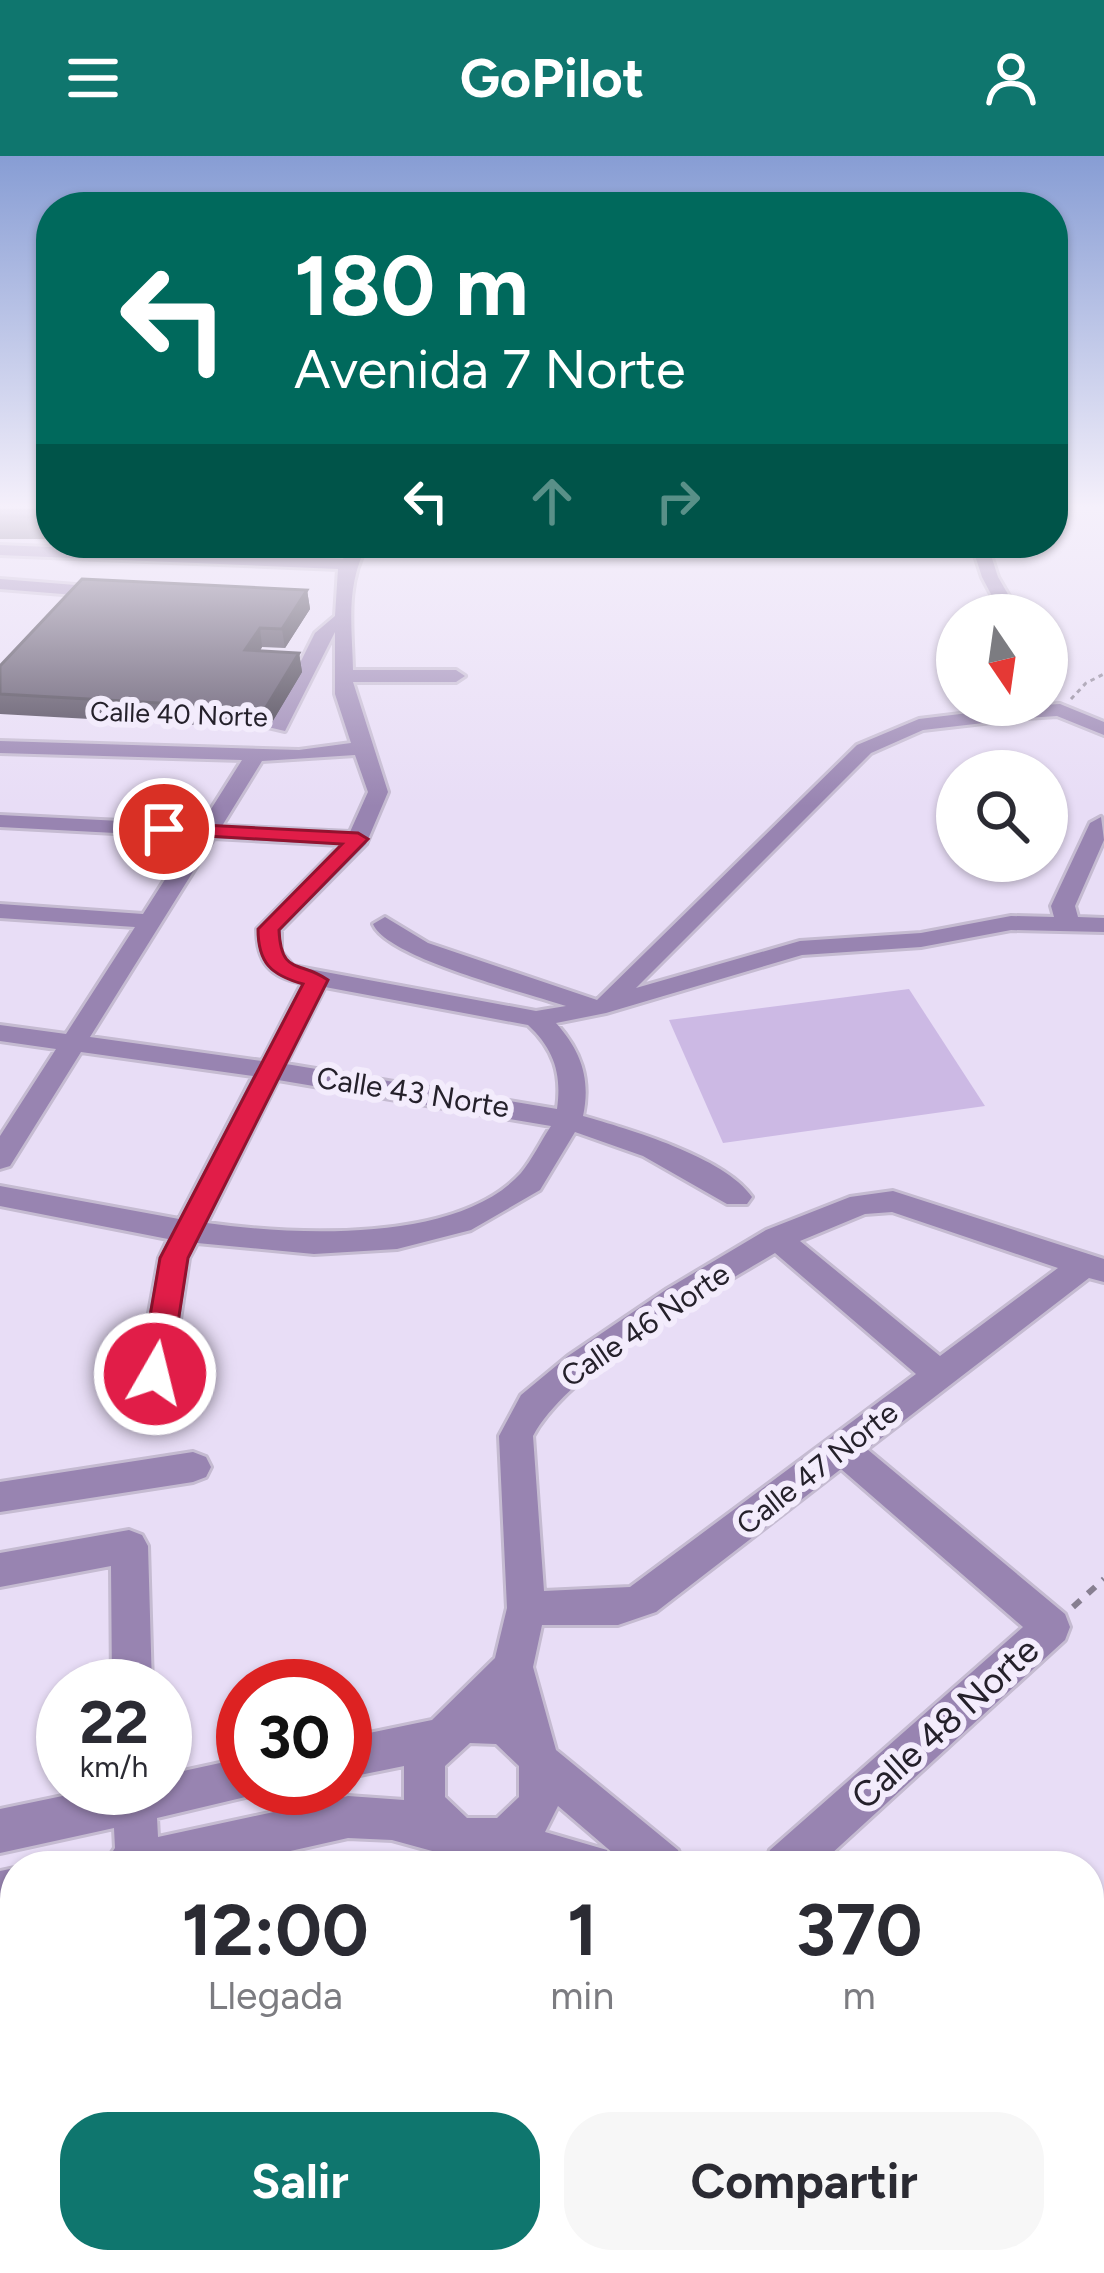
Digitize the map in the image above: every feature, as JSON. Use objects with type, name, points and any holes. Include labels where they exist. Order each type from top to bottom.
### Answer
[{"type":"street","points":[[346,609],[344,694],[376,777],[375,804],[358,839],[268,929],[269,953],[285,972],[536,1019],[601,1006],[800,948],[921,940],[1011,923],[1104,925]]},
{"type":"street","points":[[278,727],[324,633],[347,617]]},
{"type":"street","points":[[346,676],[457,676]]},
{"type":"street","points":[[1068,713],[1104,729]]},
{"type":"street","points":[[601,1006],[864,748],[919,724],[936,722]]},
{"type":"street","name":"Calle 40 Norte","points":[[0,736],[360,742]]},
{"type":"street","name":"Calle 40 Norte","points":[[0,747],[319,754],[360,742]]},
{"type":"street","points":[[0,1159],[256,754]]},
{"type":"street","name":"Calle 40 Norte","points":[[319,754],[376,777]]},
{"type":"street","points":[[0,821],[358,839]]},
{"type":"street","points":[[1068,923],[1064,906],[1101,823]]},
{"type":"street","points":[[0,910],[148,921]]},
{"type":"street","points":[[386,924],[388,932],[419,948],[601,1006]]},
{"type":"street","points":[[155,1374],[169,1278],[186,1234],[316,980]]},
{"type":"street","points":[[0,1196],[186,1234],[302,1244],[430,1233],[499,1208],[540,1177],[556,1153],[575,1079],[562,1040],[536,1019]]},
{"type":"street","name":"Calle 43 Norte","points":[[0,1034],[270,1070],[568,1118],[705,1173],[737,1197]]},
{"type":"street","name":"Calle 46 Norte","points":[[538,1759],[513,1667],[526,1608],[517,1436],[533,1405],[580,1365],[678,1297],[777,1238],[874,1200],[1095,1268]]},
{"type":"street","points":[[777,1238],[937,1372]]},
{"type":"street","name":"Calle 47 Norte","points":[[526,1608],[618,1608],[642,1600],[937,1372],[1095,1268]]},
{"type":"street","points":[[842,1449],[1051,1627]]},
{"type":"street","points":[[0,1497],[193,1467]]},
{"type":"street","points":[[0,1570],[129,1546],[132,1659]]},
{"type":"street","name":"Calle 48 Norte","points":[[803,1851],[1051,1627]]},
{"type":"street","name":"Calle 46 Norte","points":[[450,1733],[513,1667]]},
{"type":"street","points":[[372,1752],[497,1724],[524,1737],[538,1759],[645,1851]]},
{"type":"street","points":[[448,1832],[427,1808],[422,1786],[429,1755],[450,1733]]},
{"type":"street","points":[[491,1840],[513,1832],[536,1807],[542,1786],[538,1759]]},
{"type":"street","points":[[0,1831],[60,1815]]},
{"type":"street","points":[[132,1851],[134,1815]]},
{"type":"street","points":[[194,1851],[348,1817],[392,1820],[533,1851]]},
{"type":"path","points":[[1068,701],[1086,682],[1104,674]]},
{"type":"path","name":"Calle 48 Norte","points":[[1051,1627],[1104,1579]]},
{"type":"shaded area","points":[[909,989],[985,1106],[723,1143],[669,1020]]},
{"type":"building","points":[[54,609],[295,609],[282,629],[260,628],[245,650],[299,653],[265,709],[0,694],[0,666]]},
{"type":"route","points":[[155,1374],[174,1258],[316,980],[285,972],[269,953],[268,929],[358,839],[164,829]]}]
